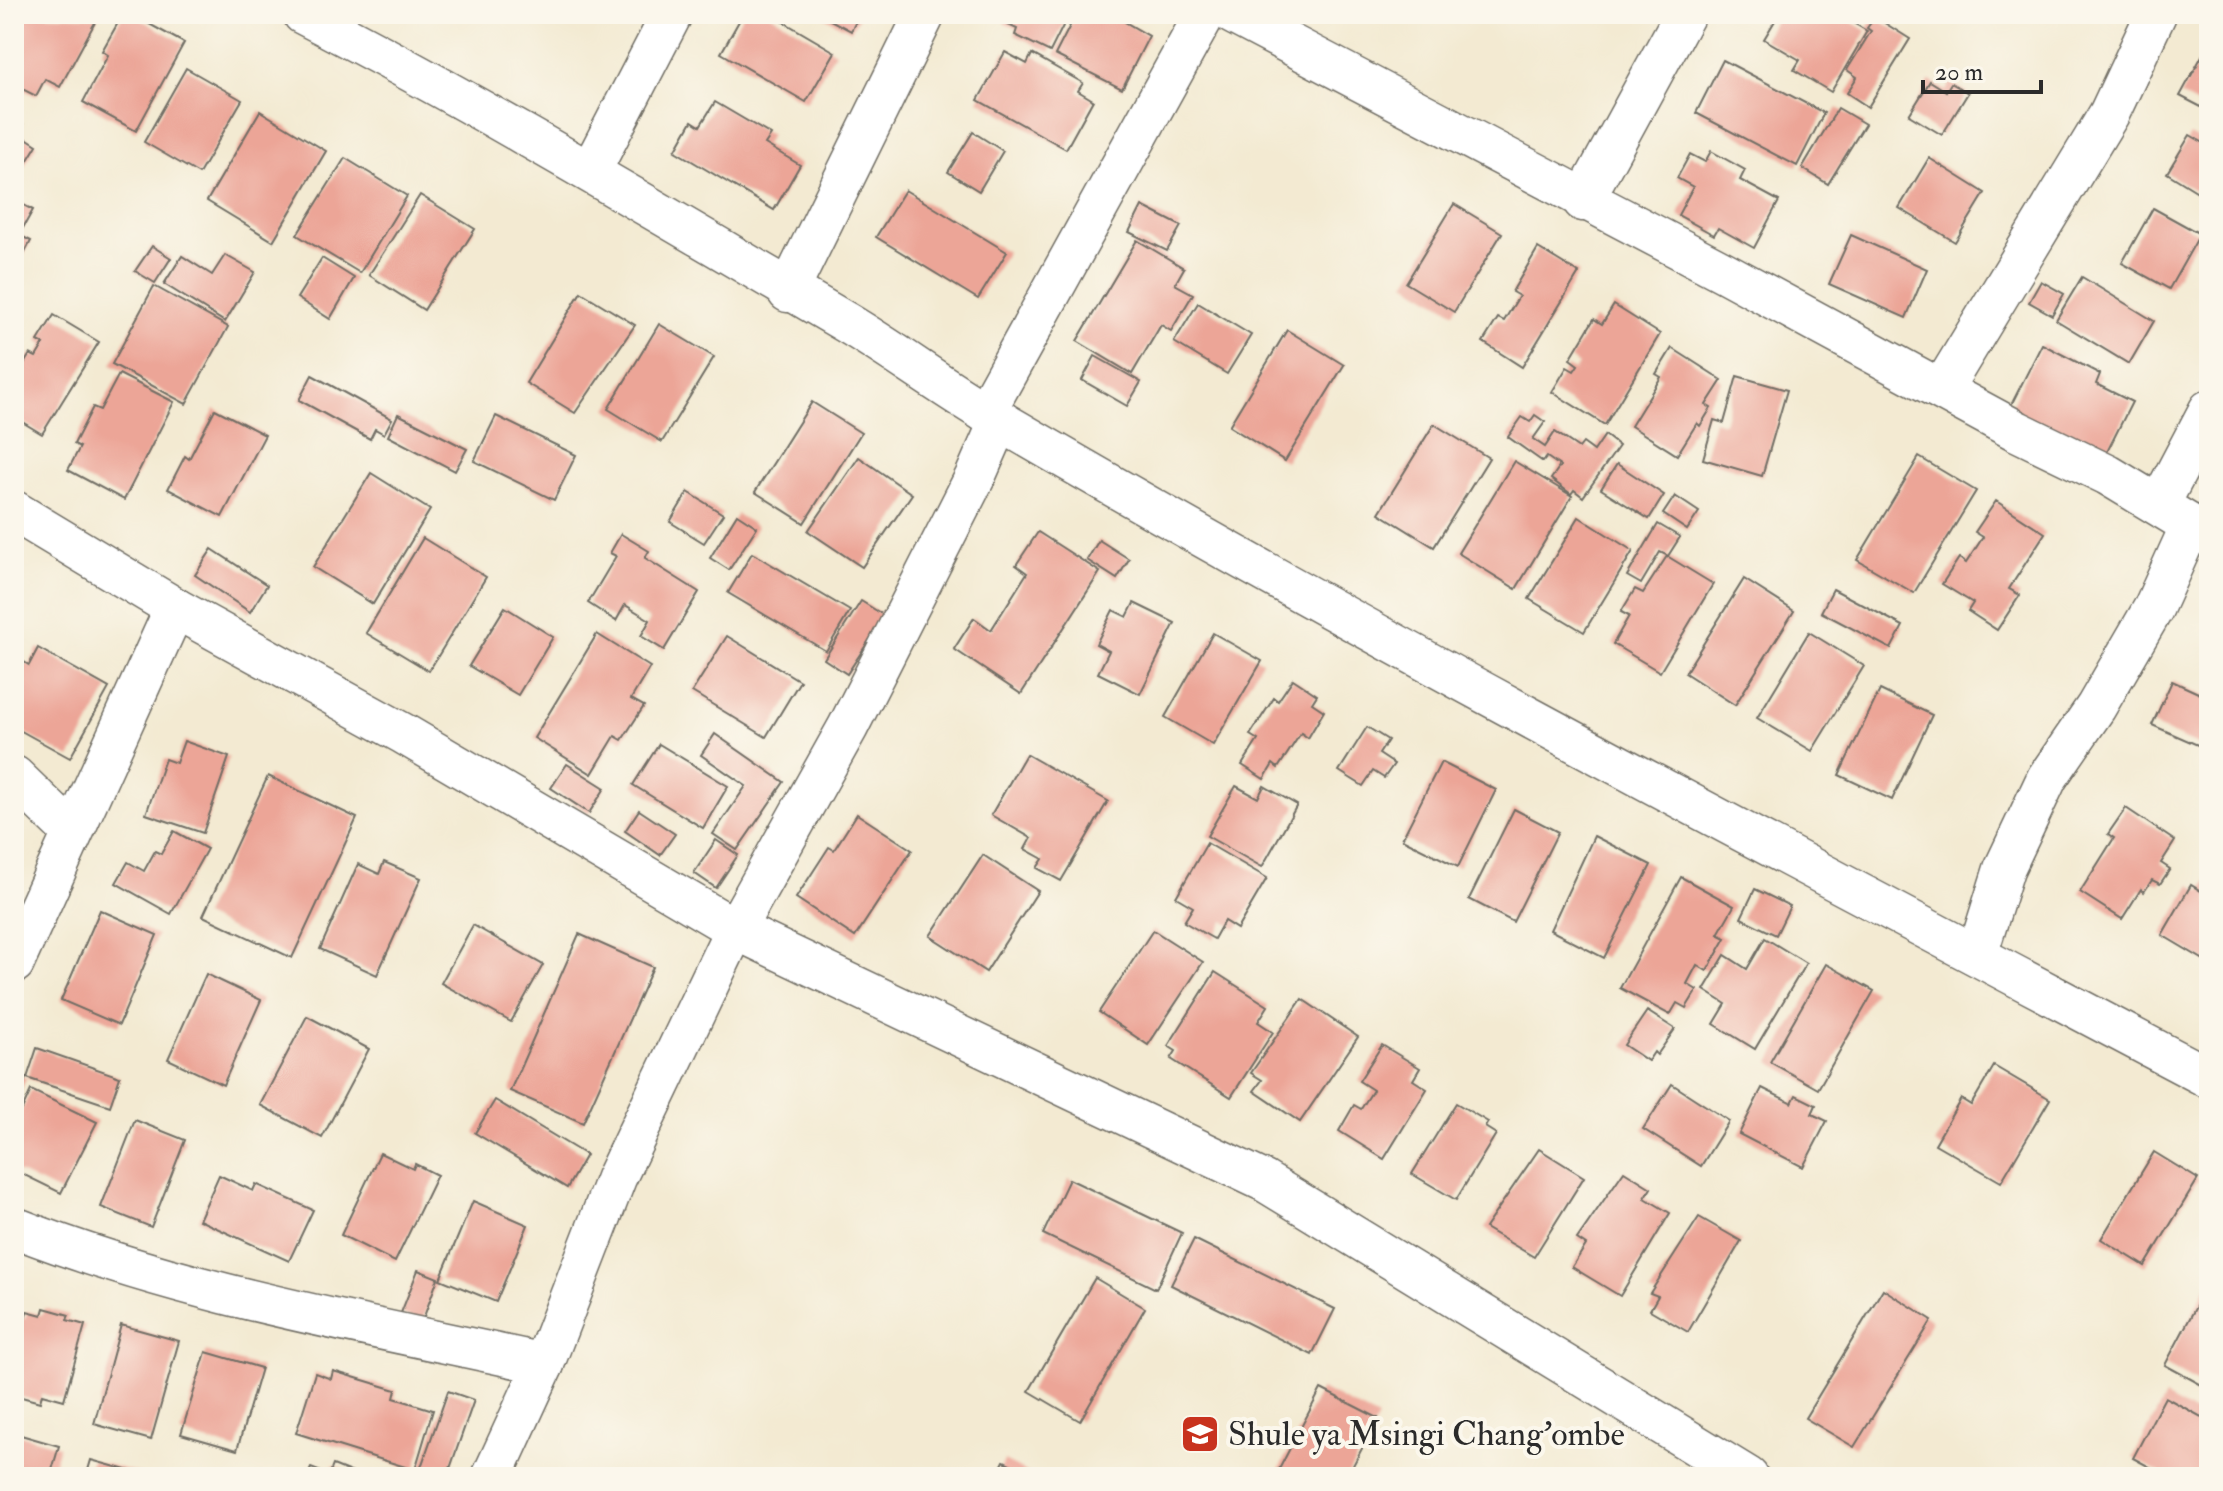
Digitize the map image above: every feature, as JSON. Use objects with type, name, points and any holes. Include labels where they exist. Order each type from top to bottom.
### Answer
[{"type":"street","points":[[303,14],[590,172],[788,292],[847,323],[993,416],[1408,654],[2209,1078]]},
{"type":"street","points":[[590,172],[672,14]]},
{"type":"street","points":[[788,292],[925,14]]},
{"type":"street","points":[[492,1477],[544,1364],[616,1178],[735,929],[848,727],[993,416],[1205,14]]},
{"type":"street","points":[[1233,14],[1942,389],[2186,522]]},
{"type":"street","points":[[1583,201],[1685,14]]},
{"type":"street","points":[[1942,389],[2109,114],[2156,14]]},
{"type":"street","points":[[1977,955],[2004,869],[2047,778],[2096,707],[2153,609],[2186,522],[2209,410]]},
{"type":"street","points":[[14,511],[175,608],[404,734],[735,929],[1264,1181],[1748,1477]]},
{"type":"street","points":[[14,963],[71,831],[175,608]]},
{"type":"street","points":[[14,776],[71,831]]},
{"type":"street","points":[[14,1227],[75,1251],[163,1277],[544,1364]]},
{"type":"building","points":[[18,14],[98,17],[60,87],[45,79],[36,96],[14,85],[14,22]]},
{"type":"building","points":[[123,14],[131,14],[184,43],[136,131],[83,102],[108,55],[102,51]]},
{"type":"building","points":[[743,14],[770,14],[835,52],[806,102],[721,53]]},
{"type":"building","points":[[819,14],[860,14],[851,31]]},
{"type":"building","points":[[1009,14],[1069,14],[1050,52],[1015,35],[1017,29],[1004,23]]},
{"type":"building","points":[[1076,14],[1111,14],[1149,36],[1122,89],[1055,55]]},
{"type":"building","points":[[1779,14],[1830,14],[1839,20],[1841,16],[1867,31],[1831,92],[1794,70],[1800,60],[1764,39]]},
{"type":"building","points":[[1875,17],[1910,39],[1868,107],[1847,93],[1857,77],[1847,70],[1871,31],[1867,28]]},
{"type":"building","points":[[2209,43],[2209,111],[2180,96]]},
{"type":"building","points":[[1005,52],[1027,64],[1032,54],[1083,83],[1078,91],[1093,100],[1066,149],[978,100]]},
{"type":"building","points":[[1723,60],[1824,113],[1797,166],[1696,113]]},
{"type":"building","points":[[186,68],[242,100],[199,174],[144,142]]},
{"type":"building","points":[[1930,81],[1946,91],[1951,83],[1968,93],[1942,135],[1909,115]]},
{"type":"building","points":[[715,102],[771,135],[765,144],[800,165],[774,210],[675,151],[692,121],[700,126]]},
{"type":"building","points":[[1838,108],[1865,124],[1828,184],[1802,168]]},
{"type":"building","points":[[260,111],[326,151],[273,241],[207,201]]},
{"type":"building","points":[[14,118],[23,124],[17,132],[37,145],[18,176],[14,173]]},
{"type":"building","points":[[973,132],[1003,151],[979,191],[948,172]]},
{"type":"building","points":[[2190,135],[2209,146],[2209,199],[2167,173]]},
{"type":"building","points":[[1711,151],[1745,170],[1740,180],[1779,201],[1754,248],[1718,228],[1714,235],[1678,215],[1693,187],[1677,178],[1690,154],[1705,162]]},
{"type":"building","points":[[345,158],[407,196],[360,273],[297,235]]},
{"type":"building","points":[[1929,158],[1985,193],[1955,242],[1899,208]]},
{"type":"building","points":[[905,190],[1007,252],[978,299],[876,237]]},
{"type":"building","points":[[420,195],[475,229],[424,310],[369,275]]},
{"type":"building","points":[[14,200],[33,210],[19,235],[31,241],[21,260],[14,256]]},
{"type":"building","points":[[1454,204],[1502,233],[1454,312],[1406,283]]},
{"type":"building","points":[[1142,206],[1181,226],[1167,251],[1129,232]]},
{"type":"building","points":[[2153,208],[2200,234],[2169,289],[2122,263]]},
{"type":"building","points":[[1851,235],[1927,269],[1906,318],[1829,284]]},
{"type":"building","points":[[1137,240],[1184,268],[1175,284],[1193,294],[1171,331],[1161,325],[1132,374],[1077,341]]},
{"type":"building","points":[[152,246],[171,258],[155,283],[135,271]]},
{"type":"building","points":[[1538,248],[1579,273],[1522,367],[1483,342],[1498,318],[1504,321],[1519,296],[1512,292]]},
{"type":"building","points":[[225,255],[255,272],[225,322],[164,284],[182,256],[212,275]]},
{"type":"building","points":[[322,258],[354,278],[330,319],[297,298]]},
{"type":"building","points":[[2082,277],[2154,321],[2129,364],[2056,320]]},
{"type":"building","points":[[2041,281],[2064,294],[2052,315],[2029,302]]},
{"type":"building","points":[[154,286],[228,327],[186,404],[112,364]]},
{"type":"building","points":[[581,292],[635,325],[575,413],[526,383]]},
{"type":"building","points":[[1198,303],[1251,335],[1227,374],[1174,342]]},
{"type":"building","points":[[1614,305],[1660,334],[1605,425],[1552,392],[1567,367],[1574,371],[1578,365],[1570,359],[1594,319],[1602,324]]},
{"type":"building","points":[[54,315],[99,342],[42,434],[14,417],[18,397],[14,395],[14,380],[30,354],[36,357],[44,344],[38,341]]},
{"type":"building","points":[[659,324],[714,357],[662,442],[608,409]]},
{"type":"building","points":[[1287,330],[1344,365],[1285,461],[1229,426]]},
{"type":"building","points":[[2042,344],[2100,374],[2096,384],[2132,402],[2104,458],[2009,409]]},
{"type":"building","points":[[1672,348],[1722,380],[1706,405],[1711,408],[1700,426],[1697,423],[1677,455],[1631,426],[1661,377],[1656,374]]},
{"type":"building","points":[[1095,356],[1141,382],[1127,406],[1082,380]]},
{"type":"building","points":[[119,374],[174,402],[124,500],[68,470],[80,447],[74,444],[93,407],[100,410]]},
{"type":"building","points":[[312,375],[392,419],[384,434],[375,429],[370,439],[299,400]]},
{"type":"building","points":[[1737,376],[1787,390],[1762,476],[1703,459],[1714,420],[1724,423]]},
{"type":"building","points":[[812,402],[861,433],[804,523],[755,492]]},
{"type":"building","points":[[215,409],[265,435],[222,517],[168,489],[185,456],[189,459]]},
{"type":"building","points":[[398,414],[467,449],[455,471],[388,436]]},
{"type":"building","points":[[1535,415],[1545,422],[1533,439],[1545,447],[1555,432],[1579,448],[1583,443],[1594,451],[1605,435],[1619,446],[1583,497],[1574,490],[1571,494],[1551,479],[1560,466],[1547,457],[1543,462],[1508,437],[1522,417],[1530,422]]},
{"type":"building","points":[[496,416],[576,455],[554,500],[474,461]]},
{"type":"building","points":[[1434,424],[1489,458],[1434,547],[1379,513]]},
{"type":"building","points":[[859,457],[912,494],[862,567],[808,531]]},
{"type":"building","points":[[1919,457],[1976,491],[1914,593],[1857,560]]},
{"type":"building","points":[[1514,461],[1572,496],[1516,589],[1458,553]]},
{"type":"building","points":[[1617,464],[1664,495],[1649,519],[1601,489]]},
{"type":"building","points":[[371,473],[430,510],[373,604],[313,567]]},
{"type":"building","points":[[688,492],[723,514],[704,543],[670,522]]},
{"type":"building","points":[[1675,496],[1699,512],[1687,530],[1663,514]]},
{"type":"building","points":[[1996,501],[2045,533],[2009,589],[2020,595],[1997,630],[1968,611],[1973,603],[1942,584],[1959,558],[1966,563],[1983,537],[1975,532]]},
{"type":"building","points":[[737,514],[757,527],[729,570],[710,558]]},
{"type":"building","points":[[1579,517],[1633,551],[1584,632],[1529,599]]},
{"type":"building","points":[[1658,524],[1680,537],[1668,556],[1660,552],[1641,584],[1627,576]]},
{"type":"building","points":[[1038,532],[1100,572],[1021,694],[954,649],[974,618],[991,630],[1027,573],[1016,565]]},
{"type":"building","points":[[621,534],[649,551],[645,558],[699,592],[664,650],[641,636],[650,620],[625,605],[616,621],[588,603],[616,556],[610,553]]},
{"type":"building","points":[[423,538],[486,577],[429,671],[366,633]]},
{"type":"building","points":[[1099,540],[1129,559],[1117,579],[1087,560]]},
{"type":"building","points":[[212,549],[267,585],[250,612],[195,575]]},
{"type":"building","points":[[752,553],[850,611],[826,651],[728,593]]},
{"type":"building","points":[[1667,556],[1713,584],[1660,672],[1613,644],[1629,616],[1621,612],[1635,589],[1643,593]]},
{"type":"building","points":[[1744,579],[1794,611],[1735,705],[1685,673]]},
{"type":"building","points":[[1833,589],[1903,626],[1891,649],[1821,612]]},
{"type":"building","points":[[861,601],[885,616],[847,674],[824,659]]},
{"type":"building","points":[[1134,603],[1175,623],[1140,694],[1098,673],[1109,651],[1096,644],[1113,610],[1127,617]]},
{"type":"building","points":[[505,607],[553,637],[518,695],[469,666]]},
{"type":"building","points":[[1809,632],[1864,666],[1812,751],[1757,718]]},
{"type":"building","points":[[1213,633],[1262,661],[1213,745],[1165,717]]},
{"type":"building","points":[[597,634],[650,667],[631,699],[644,706],[622,740],[615,736],[592,774],[534,738]]},
{"type":"building","points":[[727,636],[800,681],[766,737],[692,692]]},
{"type":"building","points":[[38,648],[109,688],[70,758],[14,727],[14,656],[29,665]]},
{"type":"building","points":[[1293,679],[1317,695],[1312,703],[1324,711],[1308,738],[1301,733],[1278,768],[1273,764],[1264,779],[1242,765],[1258,740],[1250,735],[1274,698],[1278,701]]},
{"type":"building","points":[[2172,681],[2209,698],[2209,750],[2152,725]]},
{"type":"building","points":[[1880,690],[1932,715],[1892,800],[1839,775]]},
{"type":"building","points":[[1367,727],[1388,740],[1379,754],[1394,764],[1384,778],[1373,771],[1363,786],[1339,771]]},
{"type":"building","points":[[715,734],[784,782],[737,850],[713,834],[746,786],[701,755]]},
{"type":"building","points":[[184,741],[229,757],[203,833],[146,814],[165,759],[176,763]]},
{"type":"building","points":[[659,744],[728,786],[703,828],[633,785]]},
{"type":"building","points":[[1026,754],[1108,801],[1061,881],[1037,868],[1043,859],[1025,849],[1031,838],[991,815]]},
{"type":"building","points":[[1441,762],[1496,790],[1458,867],[1402,839]]},
{"type":"building","points":[[567,764],[605,788],[589,813],[551,788]]},
{"type":"building","points":[[268,776],[357,818],[292,958],[203,916]]},
{"type":"building","points":[[1236,786],[1258,798],[1264,786],[1297,805],[1262,867],[1207,836]]},
{"type":"building","points":[[2126,808],[2175,841],[2161,863],[2170,869],[2160,884],[2152,880],[2144,892],[2141,889],[2122,919],[2080,892],[2114,838],[2108,834]]},
{"type":"building","points":[[1514,809],[1558,832],[1513,922],[1469,899]]},
{"type":"building","points":[[639,810],[675,834],[660,855],[625,831]]},
{"type":"building","points":[[857,814],[912,850],[855,937],[796,898],[829,847],[834,850]]},
{"type":"building","points":[[174,831],[207,849],[171,914],[116,883],[128,862],[144,871],[155,851],[161,854]]},
{"type":"building","points":[[1594,836],[1651,865],[1604,958],[1550,930]]},
{"type":"building","points":[[716,840],[738,855],[716,888],[694,873]]},
{"type":"building","points":[[1207,843],[1267,878],[1237,929],[1224,921],[1214,939],[1184,922],[1193,907],[1176,897]]},
{"type":"building","points":[[983,855],[1038,891],[986,972],[930,936]]},
{"type":"building","points":[[384,862],[421,878],[377,975],[320,949],[358,864],[379,874]]},
{"type":"building","points":[[1681,877],[1734,906],[1718,934],[1726,938],[1707,971],[1697,965],[1687,984],[1697,990],[1686,1008],[1677,1003],[1670,1015],[1620,988]]},
{"type":"building","points":[[2209,877],[2209,963],[2162,935],[2191,885],[2201,891]]},
{"type":"building","points":[[1755,889],[1790,906],[1776,935],[1741,918]]},
{"type":"building","points":[[100,910],[157,935],[119,1025],[61,1000]]},
{"type":"building","points":[[473,925],[543,965],[511,1022],[441,983]]},
{"type":"building","points":[[1153,930],[1203,962],[1148,1045],[1099,1012]]},
{"type":"building","points":[[579,934],[653,967],[583,1123],[510,1091]]},
{"type":"building","points":[[1765,938],[1806,963],[1755,1049],[1714,1024],[1726,1004],[1704,990],[1725,955],[1747,969]]},
{"type":"building","points":[[1826,964],[1874,991],[1818,1089],[1770,1062]]},
{"type":"building","points":[[1215,972],[1268,1006],[1258,1022],[1273,1032],[1231,1097],[1171,1059],[1176,1051],[1168,1046]]},
{"type":"building","points":[[206,974],[261,1000],[223,1085],[168,1059]]},
{"type":"building","points":[[1302,999],[1358,1037],[1300,1122],[1254,1091],[1262,1080],[1251,1073]]},
{"type":"building","points":[[1647,1011],[1675,1029],[1657,1055],[1654,1052],[1648,1061],[1624,1045]]},
{"type":"building","points":[[307,1016],[369,1049],[322,1138],[260,1105]]},
{"type":"building","points":[[1382,1045],[1420,1068],[1413,1080],[1427,1089],[1384,1159],[1339,1131],[1354,1105],[1361,1109],[1373,1090],[1359,1081]]},
{"type":"building","points":[[37,1048],[120,1077],[110,1106],[27,1078]]},
{"type":"building","points":[[1994,1066],[2050,1099],[2001,1182],[1935,1144],[1961,1099],[1971,1105]]},
{"type":"building","points":[[14,1073],[26,1078],[14,1106]]},
{"type":"building","points":[[1672,1084],[1729,1121],[1701,1166],[1643,1129]]},
{"type":"building","points":[[1762,1088],[1792,1103],[1796,1095],[1816,1105],[1812,1114],[1827,1121],[1803,1167],[1739,1134]]},
{"type":"building","points":[[31,1090],[97,1122],[61,1193],[14,1170],[14,1106],[22,1110]]},
{"type":"building","points":[[495,1100],[586,1155],[567,1188],[475,1133]]},
{"type":"building","points":[[1456,1103],[1488,1122],[1485,1127],[1496,1134],[1456,1200],[1412,1174]]},
{"type":"building","points":[[135,1120],[185,1140],[151,1227],[101,1207]]},
{"type":"building","points":[[1539,1149],[1584,1177],[1534,1257],[1485,1228]]},
{"type":"building","points":[[2154,1152],[2198,1179],[2145,1266],[2101,1239]]},
{"type":"building","points":[[380,1153],[413,1169],[415,1164],[437,1175],[395,1262],[341,1235]]},
{"type":"building","points":[[1624,1171],[1651,1188],[1645,1198],[1670,1213],[1620,1296],[1572,1267],[1586,1245],[1577,1239]]},
{"type":"building","points":[[219,1175],[253,1191],[256,1184],[313,1210],[289,1261],[199,1220]]},
{"type":"building","points":[[1069,1179],[1182,1233],[1156,1289],[1043,1234]]},
{"type":"building","points":[[473,1201],[528,1225],[496,1302],[440,1279]]},
{"type":"building","points":[[1699,1217],[1741,1241],[1688,1332],[1650,1310],[1658,1296],[1650,1293]]},
{"type":"building","points":[[1194,1239],[1335,1309],[1312,1355],[1171,1285]]},
{"type":"building","points":[[418,1270],[438,1278],[422,1322],[401,1313]]},
{"type":"building","points":[[1095,1278],[1145,1308],[1080,1421],[1029,1391]]},
{"type":"building","points":[[2209,1282],[2209,1389],[2165,1365]]},
{"type":"building","points":[[1883,1289],[1932,1320],[1854,1447],[1805,1418]]},
{"type":"building","points":[[44,1308],[69,1315],[67,1320],[85,1325],[64,1400],[42,1394],[40,1402],[14,1395],[14,1361],[19,1342],[14,1340],[14,1332],[18,1317],[25,1319],[27,1311],[42,1315]]},
{"type":"building","points":[[121,1325],[179,1341],[151,1440],[94,1424]]},
{"type":"building","points":[[206,1352],[261,1368],[237,1450],[181,1434]]},
{"type":"building","points":[[333,1371],[396,1390],[394,1398],[433,1410],[415,1470],[296,1433],[315,1373],[331,1379]]},
{"type":"building","points":[[1321,1389],[1378,1418],[1347,1477],[1275,1477]]},
{"type":"building","points":[[448,1391],[474,1400],[447,1477],[430,1477],[419,1473]]},
{"type":"building","points":[[2165,1397],[2209,1421],[2209,1477],[2168,1477],[2133,1458]]},
{"type":"building","points":[[14,1433],[59,1446],[50,1477],[14,1477]]},
{"type":"building","points":[[91,1460],[141,1474],[140,1477],[86,1477]]},
{"type":"building","points":[[1004,1461],[1036,1477],[996,1477]]},
{"type":"building","points":[[333,1465],[363,1477],[307,1477],[311,1468],[329,1475]]},
{"type":"place","name":"Shule ya Msingi Chang'ombe","points":[[1200,1434]]}]
